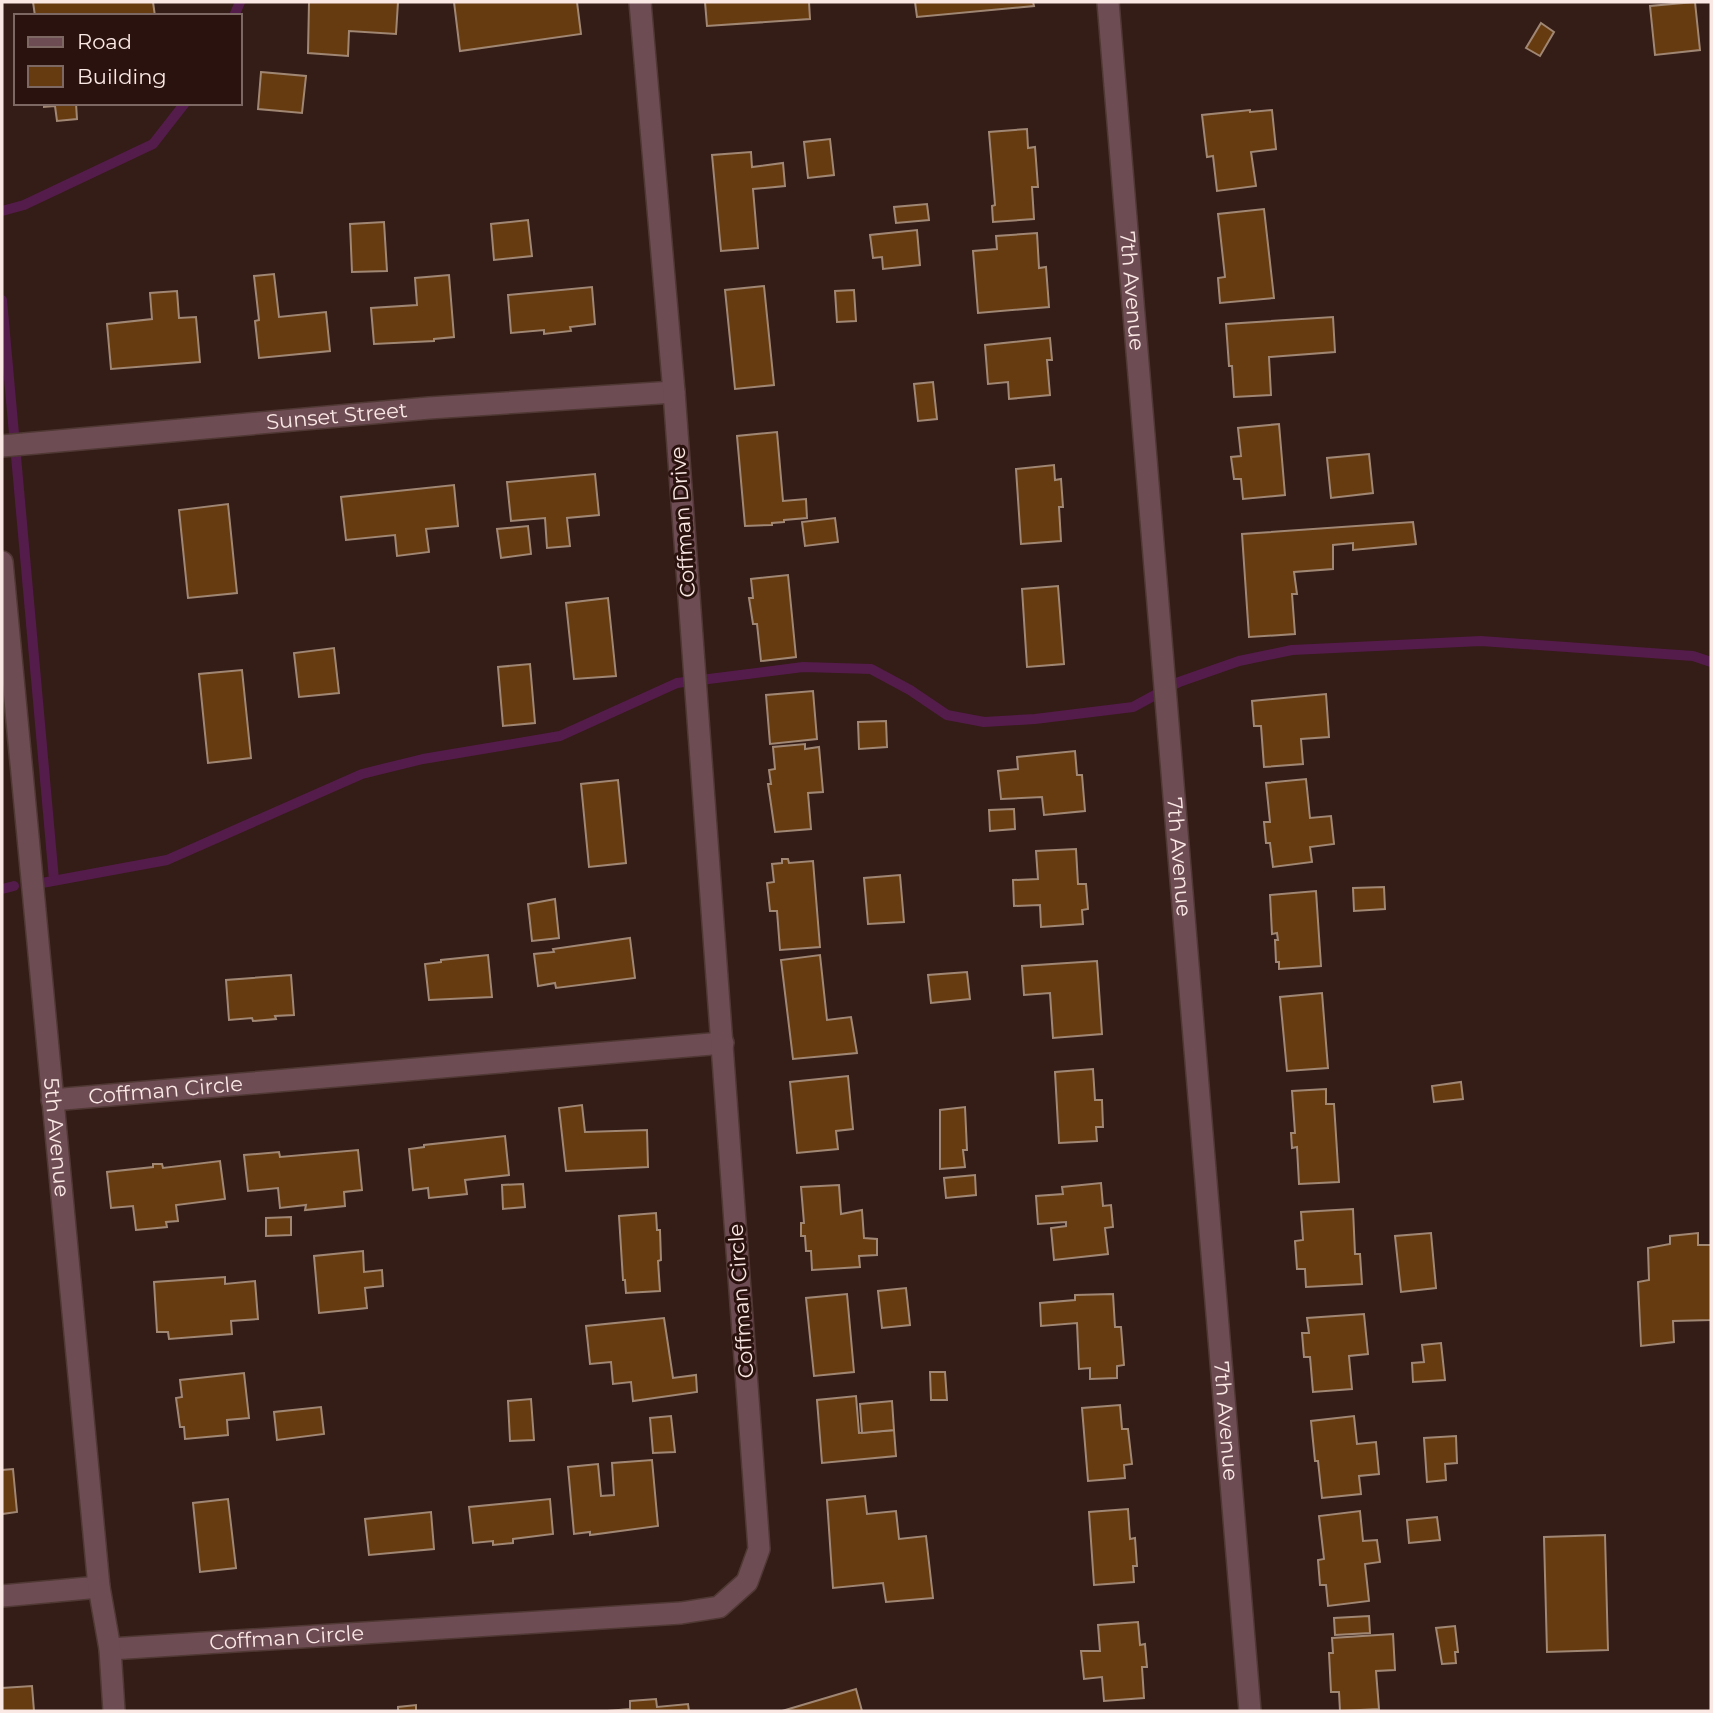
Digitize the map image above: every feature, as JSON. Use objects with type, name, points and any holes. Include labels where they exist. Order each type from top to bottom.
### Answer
[{"type":"street","name":"Coffman Drive","points":[[640,2],[674,393],[723,1043]]},
{"type":"street","name":"7th Avenue","points":[[1108,2],[1250,1711]]},
{"type":"street","name":"Sunset Street","points":[[2,446],[429,408],[674,393]]},
{"type":"street","name":"5th Avenue","points":[[2,562],[99,1587],[110,1648],[114,1711]]},
{"type":"street","name":"Coffman Circle","points":[[52,1100],[723,1043],[759,1549],[747,1582],[719,1607],[681,1613],[110,1648]]},
{"type":"street","points":[[2,1596],[99,1587]]},
{"type":"building","points":[[33,2],[153,2],[155,14],[35,14]]},
{"type":"building","points":[[309,2],[398,2],[396,34],[349,31],[348,56],[308,53]]},
{"type":"building","points":[[454,2],[577,2],[581,34],[460,51]]},
{"type":"building","points":[[705,2],[809,2],[810,19],[707,26]]},
{"type":"building","points":[[915,2],[1033,2],[1034,6],[917,17]]},
{"type":"building","points":[[1695,2],[1700,50],[1655,55],[1650,6]]},
{"type":"building","points":[[1541,23],[1554,32],[1540,56],[1526,48]]},
{"type":"building","points":[[261,72],[306,76],[302,113],[258,109]]},
{"type":"building","points":[[44,105],[76,105],[77,119],[57,121],[55,106]]},
{"type":"building","points":[[1272,110],[1276,149],[1251,152],[1256,186],[1217,191],[1213,156],[1207,157],[1202,115]]},
{"type":"building","points":[[1027,129],[1028,148],[1035,147],[1038,187],[1032,187],[1034,219],[993,222],[992,206],[995,205],[989,132]]},
{"type":"building","points":[[830,139],[834,175],[808,178],[804,142]]},
{"type":"building","points":[[751,152],[752,167],[783,163],[785,186],[753,189],[758,248],[721,251],[712,155]]},
{"type":"building","points":[[927,204],[929,220],[896,223],[894,207]]},
{"type":"building","points":[[1264,209],[1274,298],[1220,303],[1218,278],[1225,277],[1218,214]]},
{"type":"building","points":[[528,220],[532,256],[494,260],[491,224]]},
{"type":"building","points":[[384,222],[387,271],[352,272],[350,224]]},
{"type":"building","points":[[917,230],[920,265],[883,269],[882,257],[873,258],[870,235]]},
{"type":"building","points":[[1037,233],[1039,268],[1046,267],[1049,307],[978,313],[973,251],[997,249],[996,236]]},
{"type":"building","points":[[274,274],[279,317],[326,312],[330,351],[259,358],[255,321],[259,320],[254,276]]},
{"type":"building","points":[[449,275],[454,337],[434,341],[374,344],[371,308],[417,305],[415,278]]},
{"type":"building","points":[[764,286],[774,385],[735,389],[725,290]]},
{"type":"building","points":[[592,287],[595,324],[570,327],[571,331],[544,334],[544,330],[511,333],[508,295]]},
{"type":"building","points":[[854,290],[856,321],[837,322],[835,291]]},
{"type":"building","points":[[177,291],[179,318],[196,317],[200,362],[111,369],[107,324],[152,319],[150,293]]},
{"type":"building","points":[[1333,317],[1335,352],[1269,357],[1271,395],[1234,397],[1226,324]]},
{"type":"building","points":[[1050,338],[1052,360],[1047,360],[1050,395],[1009,399],[1008,382],[988,384],[985,345]]},
{"type":"building","points":[[933,382],[937,419],[918,421],[914,384]]},
{"type":"building","points":[[1279,424],[1285,495],[1243,499],[1241,479],[1234,479],[1231,457],[1241,456],[1238,428]]},
{"type":"building","points":[[777,432],[783,501],[806,499],[807,518],[784,520],[772,525],[745,526],[737,436]]},
{"type":"building","points":[[1369,454],[1373,493],[1331,498],[1327,458]]},
{"type":"building","points":[[1054,465],[1055,480],[1061,479],[1061,541],[1021,544],[1016,469]]},
{"type":"building","points":[[595,474],[599,515],[567,518],[570,546],[547,548],[545,518],[511,521],[507,482]]},
{"type":"building","points":[[454,485],[458,526],[426,529],[429,552],[397,556],[395,535],[346,540],[341,497]]},
{"type":"building","points":[[228,504],[237,593],[188,598],[179,510]]},
{"type":"building","points":[[835,518],[838,542],[805,546],[802,522]]},
{"type":"building","points":[[1413,522],[1416,544],[1353,550],[1353,543],[1333,545],[1333,569],[1294,572],[1297,594],[1292,594],[1295,634],[1249,637],[1242,534]]},
{"type":"building","points":[[528,526],[531,554],[501,558],[497,529]]},
{"type":"building","points":[[788,575],[796,657],[761,661],[757,624],[753,624],[749,598],[753,598],[751,579]]},
{"type":"building","points":[[1058,586],[1064,664],[1027,667],[1022,589]]},
{"type":"building","points":[[608,598],[616,676],[574,679],[566,603]]},
{"type":"building","points":[[334,648],[339,693],[299,697],[294,653]]},
{"type":"building","points":[[530,664],[535,723],[503,726],[498,667]]},
{"type":"building","points":[[242,670],[251,758],[208,763],[199,674]]},
{"type":"building","points":[[813,691],[817,739],[770,744],[766,695]]},
{"type":"building","points":[[1326,694],[1329,737],[1301,739],[1303,764],[1264,767],[1261,726],[1254,726],[1252,701]]},
{"type":"building","points":[[886,721],[887,747],[859,749],[858,722]]},
{"type":"building","points":[[805,744],[805,749],[819,747],[823,792],[808,793],[811,829],[775,832],[768,784],[771,784],[769,770],[775,769],[773,747]]},
{"type":"building","points":[[1075,751],[1077,775],[1082,775],[1085,811],[1044,815],[1042,797],[1001,799],[998,771],[1018,769],[1017,757]]},
{"type":"building","points":[[1306,779],[1310,818],[1331,816],[1334,844],[1310,847],[1312,862],[1273,867],[1270,843],[1266,843],[1264,822],[1270,822],[1266,783]]},
{"type":"building","points":[[618,780],[626,863],[589,867],[581,784]]},
{"type":"building","points":[[1014,809],[1015,829],[990,831],[989,810]]},
{"type":"building","points":[[1076,849],[1078,884],[1086,884],[1088,909],[1082,910],[1083,924],[1041,927],[1040,905],[1014,906],[1013,880],[1038,879],[1036,851]]},
{"type":"building","points":[[782,859],[788,859],[789,863],[813,861],[820,947],[780,950],[777,911],[770,911],[767,883],[774,882],[772,864],[782,863]]},
{"type":"building","points":[[900,875],[904,922],[868,924],[864,878]]},
{"type":"building","points":[[1384,887],[1385,909],[1354,911],[1353,888]]},
{"type":"building","points":[[1316,891],[1321,966],[1279,969],[1279,962],[1276,962],[1277,933],[1272,934],[1270,895]]},
{"type":"building","points":[[555,899],[559,938],[532,941],[528,904]]},
{"type":"building","points":[[630,938],[635,978],[556,988],[555,983],[538,986],[534,954]]},
{"type":"building","points":[[488,955],[492,997],[429,1000],[425,964]]},
{"type":"building","points":[[820,955],[827,1020],[851,1017],[857,1053],[793,1059],[781,960]]},
{"type":"building","points":[[1097,961],[1102,1034],[1053,1038],[1050,993],[1024,995],[1022,966]]},
{"type":"building","points":[[967,972],[970,999],[931,1003],[928,975]]},
{"type":"building","points":[[291,975],[294,1015],[253,1021],[252,1018],[229,1020],[226,980]]},
{"type":"building","points":[[1322,993],[1328,1068],[1287,1071],[1280,997]]},
{"type":"building","points":[[1093,1069],[1095,1100],[1102,1100],[1103,1127],[1096,1127],[1097,1141],[1059,1143],[1055,1072]]},
{"type":"building","points":[[848,1076],[853,1129],[836,1131],[838,1149],[797,1153],[790,1082]]},
{"type":"building","points":[[1461,1082],[1463,1099],[1434,1102],[1432,1086]]},
{"type":"building","points":[[1326,1089],[1326,1104],[1334,1104],[1339,1182],[1299,1184],[1297,1147],[1292,1148],[1291,1133],[1295,1133],[1292,1091]]},
{"type":"building","points":[[582,1105],[585,1132],[647,1130],[648,1167],[566,1171],[559,1108]]},
{"type":"building","points":[[965,1107],[965,1167],[940,1169],[940,1110]]},
{"type":"building","points":[[505,1136],[509,1175],[465,1180],[467,1194],[429,1198],[428,1188],[413,1190],[409,1149]]},
{"type":"building","points":[[358,1150],[362,1190],[344,1192],[345,1206],[305,1210],[306,1205],[280,1208],[278,1188],[248,1191],[244,1155],[279,1152],[280,1157]]},
{"type":"building","points":[[220,1161],[225,1199],[176,1205],[178,1221],[166,1222],[167,1227],[136,1230],[133,1206],[111,1208],[107,1172],[153,1167],[153,1164],[162,1164],[163,1168]]},
{"type":"building","points":[[975,1175],[976,1195],[946,1198],[944,1178]]},
{"type":"building","points":[[1101,1183],[1103,1206],[1111,1205],[1113,1227],[1105,1228],[1108,1254],[1054,1260],[1051,1228],[1066,1226],[1066,1222],[1038,1224],[1036,1196],[1063,1194],[1062,1187]]},
{"type":"building","points":[[523,1184],[525,1207],[503,1209],[502,1185]]},
{"type":"building","points":[[839,1185],[841,1214],[862,1210],[864,1238],[877,1239],[877,1255],[859,1256],[860,1267],[812,1270],[811,1251],[806,1251],[805,1236],[801,1236],[801,1223],[804,1223],[801,1187]]},
{"type":"building","points":[[1353,1209],[1355,1254],[1360,1254],[1362,1284],[1306,1287],[1305,1269],[1297,1269],[1295,1241],[1303,1240],[1301,1212]]},
{"type":"building","points":[[656,1213],[657,1230],[660,1230],[660,1291],[626,1293],[619,1216]]},
{"type":"building","points":[[291,1217],[291,1235],[266,1236],[266,1218]]},
{"type":"building","points":[[1431,1233],[1436,1288],[1401,1292],[1395,1236]]},
{"type":"building","points":[[1698,1233],[1698,1245],[1711,1245],[1711,1320],[1673,1321],[1674,1342],[1641,1346],[1638,1282],[1649,1280],[1648,1248],[1670,1244],[1670,1236]]},
{"type":"building","points":[[363,1251],[364,1272],[382,1270],[383,1286],[365,1288],[367,1308],[319,1313],[314,1256]]},
{"type":"building","points":[[225,1277],[225,1284],[255,1281],[258,1319],[231,1321],[232,1334],[169,1339],[168,1332],[157,1332],[154,1282]]},
{"type":"building","points":[[906,1288],[910,1325],[882,1328],[878,1291]]},
{"type":"building","points":[[847,1294],[854,1372],[814,1376],[806,1298]]},
{"type":"building","points":[[1113,1294],[1115,1327],[1121,1327],[1124,1365],[1117,1366],[1117,1378],[1090,1379],[1090,1368],[1079,1369],[1077,1323],[1041,1326],[1040,1303],[1075,1300],[1075,1295]]},
{"type":"building","points":[[1364,1314],[1368,1354],[1349,1356],[1352,1389],[1313,1392],[1310,1357],[1304,1357],[1302,1333],[1309,1333],[1307,1318]]},
{"type":"building","points":[[664,1318],[673,1378],[696,1375],[697,1392],[633,1401],[631,1382],[613,1384],[611,1362],[590,1364],[586,1326]]},
{"type":"building","points":[[1441,1343],[1445,1380],[1413,1382],[1412,1363],[1424,1362],[1422,1345]]},
{"type":"building","points":[[930,1372],[945,1372],[947,1400],[931,1400]]},
{"type":"building","points":[[244,1373],[249,1418],[227,1420],[228,1435],[185,1439],[184,1427],[180,1427],[176,1398],[182,1397],[180,1380]]},
{"type":"building","points":[[856,1396],[859,1433],[894,1430],[896,1456],[822,1463],[817,1400]]},
{"type":"building","points":[[531,1399],[534,1440],[510,1441],[508,1401]]},
{"type":"building","points":[[892,1401],[894,1430],[862,1433],[860,1404]]},
{"type":"building","points":[[1120,1405],[1122,1429],[1128,1429],[1132,1464],[1124,1465],[1125,1478],[1088,1481],[1082,1408]]},
{"type":"building","points":[[321,1407],[324,1434],[277,1440],[274,1412]]},
{"type":"building","points":[[671,1416],[675,1452],[653,1453],[650,1418]]},
{"type":"building","points":[[1354,1416],[1357,1444],[1376,1442],[1379,1474],[1359,1476],[1361,1494],[1322,1498],[1311,1421]]},
{"type":"building","points":[[1456,1436],[1457,1463],[1445,1464],[1446,1480],[1427,1482],[1424,1438]]},
{"type":"building","points":[[652,1460],[658,1526],[590,1535],[590,1532],[574,1534],[568,1467],[598,1464],[601,1496],[614,1495],[612,1463]]},
{"type":"building","points":[[13,1469],[17,1512],[2,1514],[2,1470]]},
{"type":"building","points":[[865,1496],[867,1514],[896,1511],[899,1539],[926,1536],[933,1598],[886,1602],[883,1583],[833,1588],[827,1500]]},
{"type":"building","points":[[228,1499],[236,1568],[200,1572],[193,1503]]},
{"type":"building","points":[[550,1499],[553,1534],[513,1539],[513,1543],[473,1543],[469,1507]]},
{"type":"building","points":[[1128,1509],[1130,1539],[1135,1538],[1137,1566],[1133,1566],[1134,1582],[1094,1585],[1089,1512]]},
{"type":"building","points":[[1360,1511],[1363,1541],[1377,1540],[1380,1562],[1365,1564],[1369,1601],[1328,1606],[1326,1585],[1320,1585],[1318,1560],[1324,1559],[1319,1516]]},
{"type":"building","points":[[431,1512],[434,1549],[369,1555],[365,1519]]},
{"type":"building","points":[[1437,1517],[1440,1540],[1409,1543],[1407,1520]]},
{"type":"building","points":[[1605,1535],[1608,1650],[1547,1652],[1544,1537]]},
{"type":"building","points":[[1369,1616],[1370,1633],[1335,1635],[1334,1618]]},
{"type":"building","points":[[1138,1622],[1140,1645],[1145,1644],[1147,1667],[1142,1667],[1144,1698],[1104,1701],[1102,1677],[1084,1679],[1081,1651],[1100,1651],[1098,1625]]},
{"type":"building","points":[[1455,1626],[1458,1652],[1455,1652],[1456,1663],[1442,1664],[1436,1628]]},
{"type":"building","points":[[1393,1634],[1395,1670],[1376,1671],[1379,1709],[1340,1711],[1339,1692],[1331,1692],[1329,1653],[1333,1653],[1332,1638]]},
{"type":"building","points":[[32,1686],[34,1711],[2,1711],[2,1688]]},
{"type":"building","points":[[856,1689],[862,1711],[782,1711]]},
{"type":"building","points":[[656,1699],[657,1707],[688,1704],[689,1711],[607,1711],[630,1709],[630,1701]]},
{"type":"building","points":[[416,1705],[416,1711],[398,1711],[398,1707]]},
{"type":"waterway","points":[[235,14],[240,2]]},
{"type":"waterway","points":[[2,211],[24,205],[153,144],[183,105]]},
{"type":"waterway","points":[[2,300],[54,880]]},
{"type":"waterway","points":[[42,883],[167,860],[362,774],[423,759],[560,736],[677,683],[803,667],[871,669],[910,690],[947,715],[984,722],[1035,719],[1133,707],[1179,682],[1239,661],[1292,650],[1481,641],[1693,656],[1711,662]]},
{"type":"waterway","points":[[2,889],[14,886]]}]
